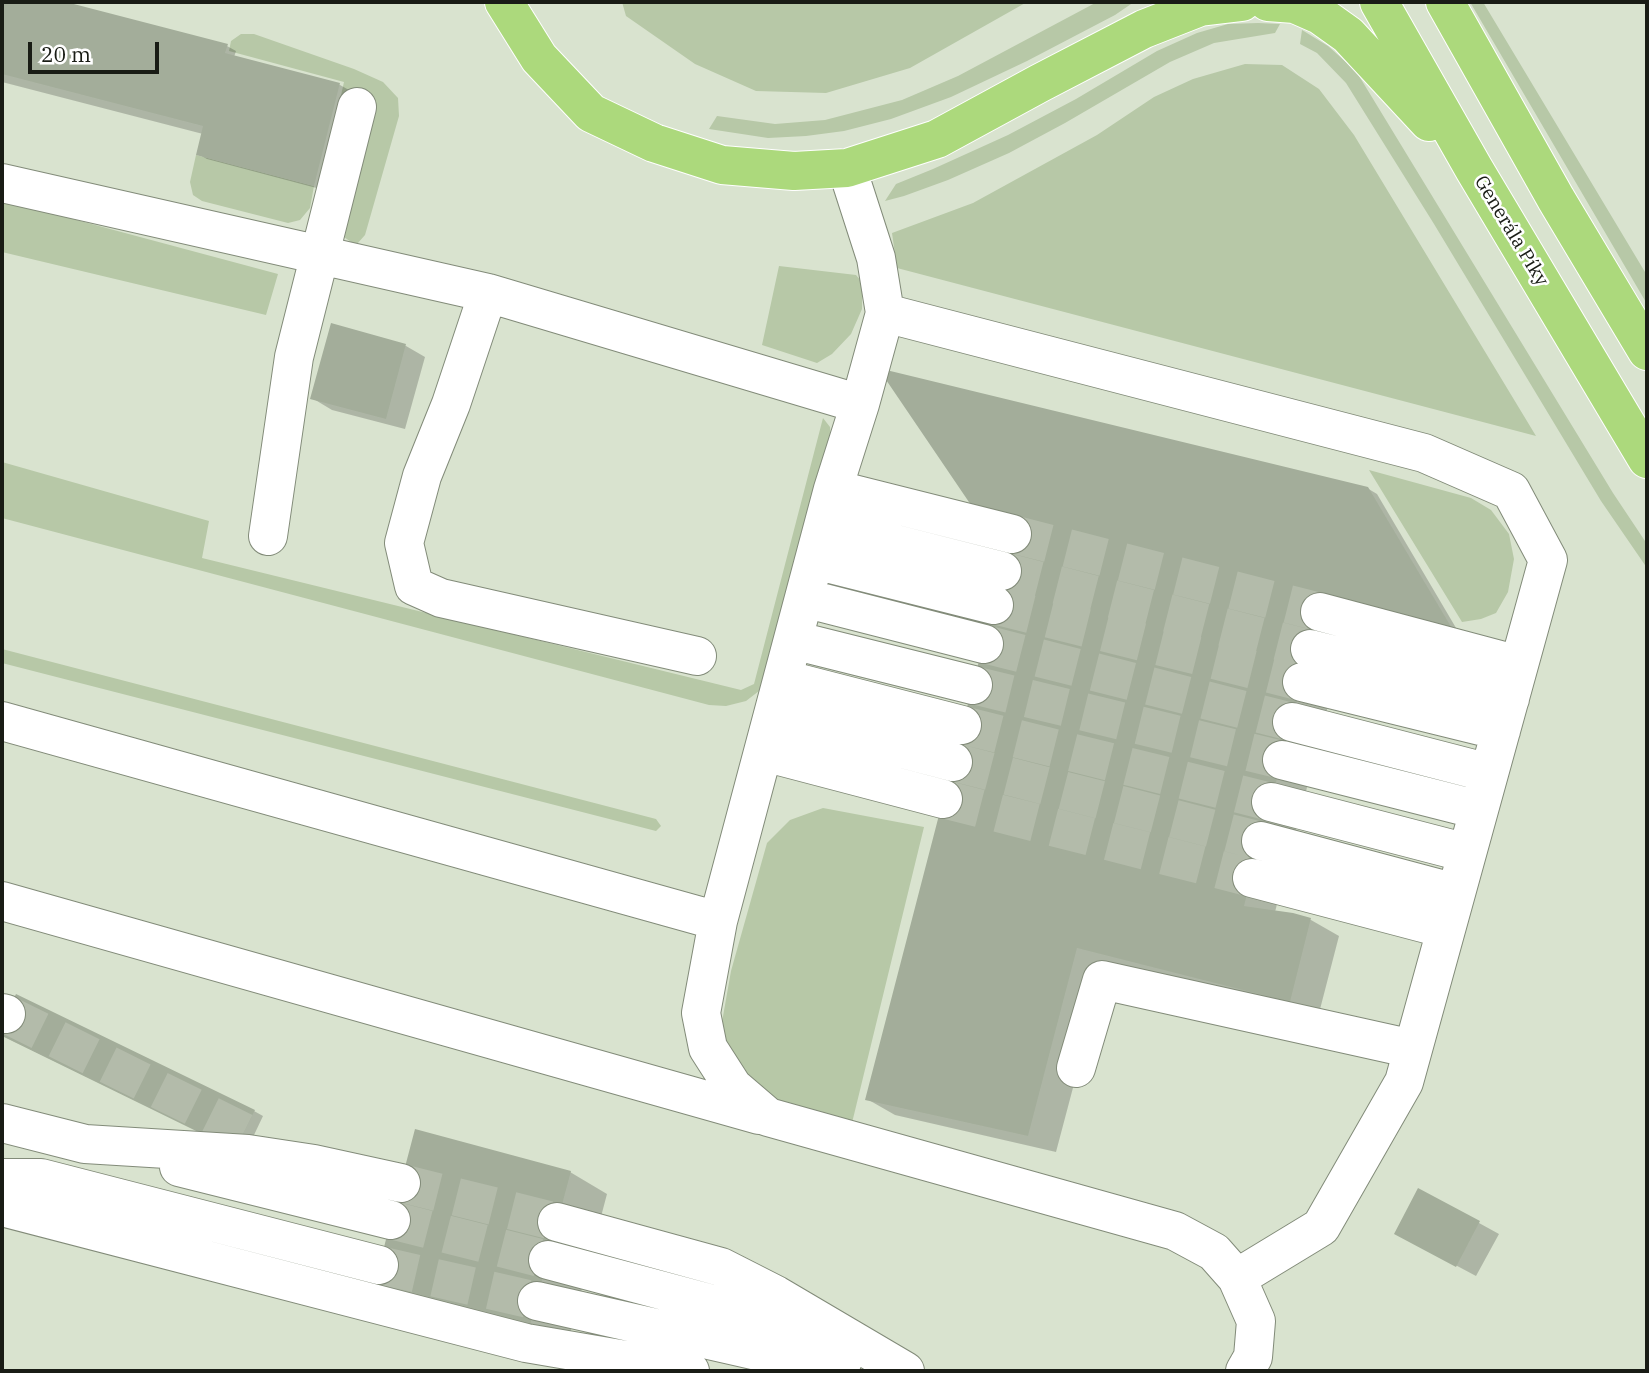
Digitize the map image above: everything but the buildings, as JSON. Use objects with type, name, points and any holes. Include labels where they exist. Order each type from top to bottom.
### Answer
[{"type":"highway","points":[[504,2],[539,58],[591,113],[654,144],[722,165],[794,171],[847,168],[937,139],[1144,29],[1200,7],[1242,2]]},
{"type":"highway","points":[[1144,29],[1175,2]]},
{"type":"highway","points":[[1268,2],[1295,4],[1320,15],[1348,35],[1474,169]]},
{"type":"highway","name":"Generála Píky","points":[[1378,2],[1647,459]]},
{"type":"highway","points":[[1445,2],[1556,199],[1647,351]]},
{"type":"lane","points":[[268,536],[294,357],[357,107]]},
{"type":"lane","points":[[768,1117],[733,1087],[708,1048],[701,1013],[718,921],[833,489],[885,313],[876,258],[847,168]]},
{"type":"lane","points":[[2,183],[488,293],[860,404]]},
{"type":"lane","points":[[488,293],[452,404],[422,477],[404,543],[414,586],[441,598],[697,656]]},
{"type":"lane","points":[[885,313],[1424,453],[1511,491],[1548,560],[1404,1082],[1321,1227],[1237,1278]]},
{"type":"lane","points":[[833,489],[1012,534]]},
{"type":"lane","points":[[819,543],[998,588]]},
{"type":"lane","points":[[804,598],[984,644]]},
{"type":"lane","points":[[1320,612],[1510,698]]},
{"type":"lane","points":[[793,640],[973,685]]},
{"type":"lane","points":[[1306,666],[1510,698]]},
{"type":"lane","points":[[783,679],[962,725]]},
{"type":"lane","points":[[773,715],[953,762]]},
{"type":"lane","points":[[2,721],[718,921]]},
{"type":"lane","points":[[1292,722],[1489,772]]},
{"type":"lane","points":[[764,752],[943,799]]},
{"type":"lane","points":[[1282,760],[1479,810]]},
{"type":"lane","points":[[1271,802],[1467,853]]},
{"type":"lane","points":[[1261,841],[1451,911]]},
{"type":"lane","points":[[1252,878],[1451,911]]},
{"type":"lane","points":[[2,901],[1175,1231],[1214,1252],[1237,1278],[1256,1321],[1253,1357],[1245,1371]]},
{"type":"lane","points":[[1076,1068],[1102,980],[1413,1049]]},
{"type":"lane","points":[[2,1123],[391,1220]]},
{"type":"lane","points":[[244,1132],[314,1164]]},
{"type":"lane","points":[[85,1144],[248,1154],[314,1164],[401,1183]]},
{"type":"lane","points":[[2,1178],[41,1178],[379,1265]]},
{"type":"lane","points":[[2,1207],[526,1343],[690,1371]]},
{"type":"lane","points":[[557,1222],[721,1267],[776,1295],[905,1371]]},
{"type":"lane","points":[[548,1260],[724,1307],[867,1371]]},
{"type":"lane","points":[[537,1301],[846,1371]]},
{"type":"green space","points":[[622,2],[1027,2],[910,68],[826,93],[756,91],[695,64],[626,16]]},
{"type":"green space","points":[[1097,2],[1134,2],[1115,15],[1027,61],[951,97],[891,119],[844,131],[806,136],[768,138],[709,129],[717,116],[775,124],[825,120],[902,100],[958,76]]},
{"type":"green space","points":[[1470,2],[1483,2],[1645,272],[1647,304]]},
{"type":"green space","points":[[1228,24],[1280,24],[1275,33],[1214,43],[1170,62],[1009,153],[948,180],[885,201],[896,184],[1008,135],[1157,51],[1197,33]]},
{"type":"green space","points":[[1302,30],[1328,46],[1356,71],[1613,493],[1647,544],[1647,568],[1601,501],[1346,83],[1317,53],[1300,44]]},
{"type":"green space","points":[[241,34],[254,34],[354,69],[383,82],[398,98],[399,116],[365,235],[357,244],[344,237],[334,126],[344,82],[229,51],[231,41]]},
{"type":"green space","points":[[1245,64],[1282,65],[1319,89],[1354,135],[1536,436],[897,268],[892,233],[973,203],[1097,135],[1154,97],[1193,79]]},
{"type":"green space","points":[[196,155],[314,186],[310,208],[300,220],[288,223],[202,201],[193,195],[190,182]]},
{"type":"green space","points":[[2,200],[278,274],[266,315],[2,252]]},
{"type":"green space","points":[[779,266],[856,275],[862,282],[862,309],[851,334],[832,354],[817,363],[762,345]]},
{"type":"green space","points":[[823,418],[830,427],[831,438],[759,691],[746,701],[726,706],[709,705],[2,518],[2,462],[209,521],[202,558],[741,690],[754,684]]},
{"type":"green space","points":[[1369,470],[1471,498],[1491,510],[1509,534],[1514,559],[1508,592],[1496,613],[1462,622]]},
{"type":"green space","points":[[2,649],[656,819],[661,826],[656,831],[2,663]]},
{"type":"green space","points":[[823,808],[924,827],[851,1127],[776,1106],[726,1053],[722,1022],[731,971],[767,843],[790,820]]},
{"type":"tunnel","points":[[1012,534],[1320,612]]},
{"type":"tunnel","points":[[1002,571],[1310,649]]},
{"type":"tunnel","points":[[994,605],[1302,682]]},
{"type":"tunnel","points":[[984,644],[1292,722]]},
{"type":"tunnel","points":[[973,685],[1282,760]]},
{"type":"tunnel","points":[[962,725],[1271,802]]},
{"type":"tunnel","points":[[953,762],[1261,841]]},
{"type":"tunnel","points":[[943,799],[1252,878]]},
{"type":"tunnel","points":[[6,1014],[244,1132]]},
{"type":"tunnel","points":[[401,1183],[557,1222]]},
{"type":"tunnel","points":[[391,1220],[548,1260]]},
{"type":"tunnel","points":[[379,1265],[537,1301]]}]
